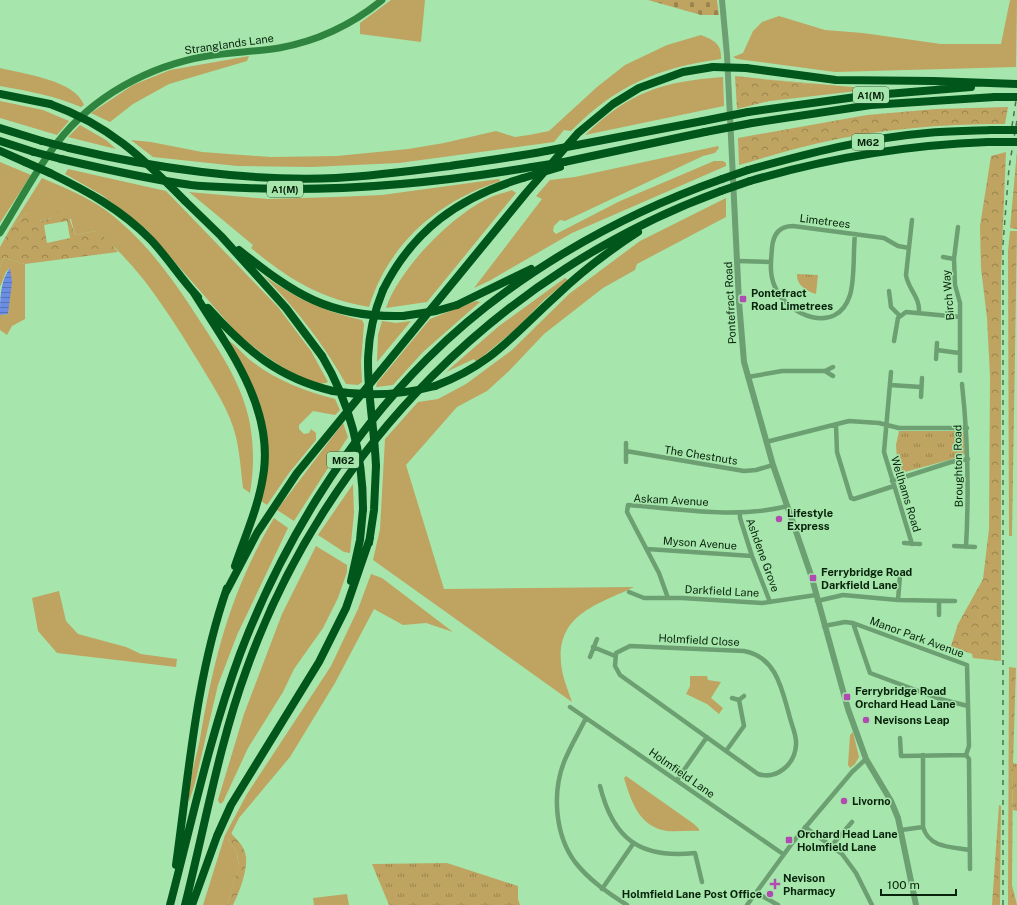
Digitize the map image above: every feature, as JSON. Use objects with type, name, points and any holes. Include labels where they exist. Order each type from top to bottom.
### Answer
[{"type":"highway","points":[[226,592],[257,533],[297,473],[526,193],[578,133],[613,104],[639,88],[683,72],[713,67],[746,68],[836,80],[934,81],[995,84]]},
{"type":"highway","name":"A1(M)","points":[[0,128],[42,141],[112,158],[188,170],[284,178],[336,178],[388,174],[546,151],[748,112],[863,96],[995,84],[1017,84]]},
{"type":"highway","points":[[0,94],[50,104],[84,118],[120,140],[145,160],[221,236],[286,308],[322,356],[340,391],[354,429],[361,468],[363,508],[360,540],[356,564],[336,628]]},
{"type":"highway","name":"A1(M)","points":[[0,141],[34,152],[117,172],[192,185],[287,190],[342,189],[392,185],[562,164],[752,123],[871,105],[1017,97]]},
{"type":"highway","name":"M62","points":[[170,904],[215,733],[240,655],[286,552],[341,464],[373,419],[429,357],[457,331],[523,280],[581,244],[640,212],[685,192],[748,170],[811,153],[880,140],[926,133],[1017,130]]},
{"type":"highway","name":"M62","points":[[185,905],[224,743],[248,665],[271,608],[296,557],[353,468],[383,430],[430,378],[499,316],[568,266],[615,239],[671,211],[750,181],[806,165],[875,152],[942,144],[1017,142]]},
{"type":"highway","points":[[0,151],[50,173],[100,199],[135,225],[151,241],[194,293],[226,328],[260,359],[295,379],[333,391],[359,395],[384,395],[410,392],[435,386],[463,374],[488,359],[512,340],[571,283],[630,237],[671,211]]},
{"type":"highway","points":[[255,763],[311,682],[334,643],[358,586],[365,564],[374,510],[376,466],[368,385],[367,357],[372,323],[383,290],[401,258],[421,234],[440,218],[471,199],[500,185],[562,164]]},
{"type":"highway","points":[[221,236],[283,284],[315,302],[361,315],[403,316],[425,313],[457,305],[479,296],[581,244]]},
{"type":"highway","points":[[170,904],[201,687],[211,639],[258,502],[264,470],[265,448],[259,414],[244,376],[194,293]]},
{"type":"highway","points":[[192,905],[228,811],[255,763],[318,662],[336,628],[355,584],[370,538]]},
{"type":"highway","points":[[195,905],[201,881]]},
{"type":"main road","name":"Stranglands Lane","points":[[0,233],[57,142],[84,114],[120,88],[147,73],[174,63],[208,56],[279,48],[311,40],[354,20],[382,0]]},
{"type":"street","name":"Pontefract Road","points":[[722,0],[727,55],[742,348],[748,377],[766,442],[788,506],[839,679],[866,759],[891,801],[901,830],[916,905]]},
{"type":"street","points":[[912,220],[906,275],[907,281],[920,305],[919,312]]},
{"type":"street","name":"Limetrees","points":[[855,234],[850,295],[845,305],[831,317],[819,318],[806,316],[797,312],[785,302],[774,286],[770,262],[774,237],[776,233],[787,226],[855,234],[879,237],[909,248]]},
{"type":"street","name":"Birch Way","points":[[958,227],[954,259],[955,285],[960,303],[960,371]]},
{"type":"street","name":"Birch Way","points":[[943,257],[954,259]]},
{"type":"street","points":[[738,261],[770,262]]},
{"type":"street","points":[[889,291],[890,307],[900,316]]},
{"type":"street","points":[[900,316],[910,312],[919,312],[960,318]]},
{"type":"street","points":[[894,342],[900,316]]},
{"type":"street","points":[[936,359],[938,343]]},
{"type":"street","points":[[937,350],[959,353]]},
{"type":"street","points":[[748,377],[782,371],[825,371],[833,367]]},
{"type":"street","points":[[825,371],[833,376]]},
{"type":"street","name":"Wellhams Road","points":[[891,372],[884,452],[912,544]]},
{"type":"street","points":[[921,397],[922,378]]},
{"type":"street","points":[[890,384],[921,387]]},
{"type":"street","name":"Broughton Road","points":[[962,384],[967,428],[969,494],[966,547]]},
{"type":"street","points":[[766,442],[849,421],[899,428],[967,428]]},
{"type":"street","points":[[836,425],[837,452],[851,498],[854,499],[894,486]]},
{"type":"street","points":[[626,443],[626,462]]},
{"type":"street","name":"The Chestnuts","points":[[626,452],[744,471],[756,470],[773,465]]},
{"type":"street","points":[[892,481],[951,462],[968,459]]},
{"type":"street","name":"Askam Avenue","points":[[668,598],[659,573],[628,512],[628,505],[740,514],[766,511],[788,506]]},
{"type":"street","name":"Ashdene Grove","points":[[740,514],[752,556],[770,602]]},
{"type":"street","name":"Wellhams Road","points":[[904,544],[920,544]]},
{"type":"street","points":[[954,546],[975,547]]},
{"type":"street","name":"Myson Avenue","points":[[647,549],[752,556]]},
{"type":"street","points":[[898,600],[900,576]]},
{"type":"street","name":"Darkfield Lane","points":[[628,592],[644,598],[770,602],[843,595],[898,600],[955,601]]},
{"type":"street","points":[[939,601],[939,615]]},
{"type":"street","name":"Manor Park Avenue","points":[[824,626],[845,622],[853,623],[967,665],[969,746],[966,755],[969,759],[970,869]]},
{"type":"street","points":[[853,623],[870,673],[940,699],[968,706]]},
{"type":"street","points":[[590,657],[597,639]]},
{"type":"street","name":"Holmfield Close","points":[[630,646],[736,651],[748,652],[768,663],[779,679],[796,743],[793,757],[779,773],[764,776],[758,774],[707,737],[620,675],[615,666],[615,656],[617,652],[630,646]]},
{"type":"street","points":[[593,647],[615,656]]},
{"type":"street","points":[[739,700],[744,696]]},
{"type":"street","points":[[732,698],[739,700]]},
{"type":"street","points":[[726,751],[744,726],[739,700]]},
{"type":"street","name":"Holmfield Lane","points":[[570,707],[783,854]]},
{"type":"street","points":[[586,718],[564,762],[556,794],[561,833],[575,862],[602,889],[627,905]]},
{"type":"street","points":[[677,780],[707,737]]},
{"type":"street","points":[[900,738],[901,756],[966,755]]},
{"type":"street","points":[[923,755],[923,827],[929,840],[933,843],[970,850]]},
{"type":"street","points":[[747,905],[783,854],[805,827],[852,772],[866,759]]},
{"type":"street","points":[[600,786],[605,805],[611,819],[618,829],[633,844],[655,852],[675,855],[695,853],[702,882]]},
{"type":"street","points":[[832,845],[852,822]]},
{"type":"street","points":[[805,827],[832,845],[849,863],[872,905]]},
{"type":"street","points":[[901,830],[923,827]]},
{"type":"street","points":[[602,889],[633,844]]},
{"type":"street","points":[[757,892],[778,905]]},
{"type":"green space","points":[[391,0],[425,0],[421,42],[360,34],[360,23]]},
{"type":"green space","points":[[648,0],[717,0],[719,15],[701,15]]},
{"type":"green space","points":[[1010,0],[1017,0],[1016,67],[835,72],[737,59],[733,57],[743,53],[753,31],[762,22],[779,16],[825,30],[863,33],[941,44],[1001,44]]},
{"type":"green space","points":[[701,35],[710,39],[719,46],[721,59],[677,68],[639,81],[622,90],[605,102],[571,131],[564,130],[554,142],[399,163],[312,167],[237,166],[153,157],[131,140],[151,142],[202,152],[271,157],[337,156],[408,149],[444,143],[496,131],[515,137],[529,135],[549,131],[597,87],[625,65],[667,45]]},
{"type":"green space","points":[[249,56],[247,61],[169,84],[133,104],[110,122],[91,113],[133,85],[170,70]]},
{"type":"green space","points":[[0,68],[48,79],[60,84],[79,96],[84,105],[81,107],[51,97],[0,86]]},
{"type":"green space","points":[[735,76],[810,84],[812,90],[737,109]]},
{"type":"green space","points":[[723,77],[724,106],[585,135],[617,108],[648,91],[682,82]]},
{"type":"green space","points":[[764,79],[874,89],[762,102],[811,90],[810,84]]},
{"type":"green space","points":[[0,101],[43,110],[69,121],[57,135],[0,118]]},
{"type":"green space","points":[[1008,107],[1005,124],[933,126],[886,131],[805,146],[739,165],[738,138],[867,115],[936,109]]},
{"type":"green space","points":[[80,125],[106,140],[116,149],[68,137]]},
{"type":"green space","points":[[718,146],[719,148],[715,153],[703,156],[565,221],[560,220],[554,226],[553,231],[556,234],[620,201],[714,161],[723,161],[726,163],[726,166],[572,233],[489,281],[474,288],[542,199],[536,196],[550,180],[575,177]]},
{"type":"green space","points":[[1017,151],[1017,229],[1010,228]]},
{"type":"green space","points":[[1006,152],[1001,273],[1001,661],[973,658],[972,654],[951,646],[958,624],[983,579],[989,529],[990,376],[987,318],[981,268],[980,226],[991,156]]},
{"type":"green space","points":[[0,162],[31,175],[0,223]]},
{"type":"green space","points":[[68,169],[166,191],[278,307],[311,351],[328,382],[319,383],[295,374],[280,366],[243,338],[236,332],[146,229],[102,195],[65,174]]},
{"type":"green space","points":[[42,178],[89,200],[104,209],[119,221],[157,260],[190,305],[230,370],[237,383],[247,410],[253,450],[250,493],[243,488],[236,437],[230,418],[221,399],[166,310],[126,259],[95,231],[75,235],[71,219],[48,214],[52,218],[39,221],[27,212],[10,229]]},
{"type":"green space","points":[[499,179],[500,181],[477,190],[436,213],[418,228],[389,263],[378,284],[369,307],[320,293],[292,278],[251,248],[253,245],[189,192],[268,199],[335,197],[382,195]]},
{"type":"green space","points":[[512,190],[516,193],[427,302],[386,308],[402,277],[428,245],[444,230],[474,206],[492,197]]},
{"type":"green space","points":[[726,198],[726,217],[637,264],[635,270],[603,288],[544,334],[509,371],[487,391],[457,407],[406,465],[444,589],[634,587],[582,613],[573,622],[566,633],[561,646],[561,663],[572,702],[373,560],[380,529],[385,439],[418,402],[438,399],[466,384],[512,350],[569,294],[640,241]]},
{"type":"green space","points":[[67,211],[75,235],[95,231],[108,240],[118,252],[25,264],[4,258],[0,267],[0,247],[10,229],[27,212],[36,215],[40,221],[52,218],[47,214]],"holes":[[[67,221],[70,238],[47,243],[44,225]]]},
{"type":"green space","points":[[1010,231],[1017,231],[1012,536],[1009,536],[1008,251]]},
{"type":"green space","points":[[4,258],[25,264],[25,319],[12,326],[7,335],[0,330],[0,315],[8,314],[10,268],[6,272],[0,287],[0,267]]},
{"type":"green space","points":[[797,274],[818,275],[816,294],[800,284]]},
{"type":"green space","points":[[264,276],[299,298],[335,313],[362,320],[364,324],[361,362],[362,382],[358,385],[346,384],[328,354],[308,327]]},
{"type":"green space","points":[[565,278],[568,280],[544,300],[517,328],[476,362],[474,359],[446,372],[499,326]]},
{"type":"green space","points":[[476,301],[480,302],[423,352],[393,385],[376,387],[377,383],[430,319]]},
{"type":"green space","points":[[382,321],[396,323],[411,321],[377,362],[378,335]]},
{"type":"green space","points":[[229,341],[250,360],[269,373],[290,384],[335,399],[340,410],[335,415],[313,411],[299,425],[299,429],[304,434],[309,433],[311,429],[316,433],[316,440],[289,473],[267,505],[261,501],[266,434],[228,342]]},
{"type":"green space","points":[[343,423],[348,437],[294,521],[277,510]]},
{"type":"green space","points":[[899,431],[964,431],[965,454],[963,456],[898,474],[896,445]]},
{"type":"green space","points":[[353,484],[354,513],[350,553],[344,552],[318,535]]},
{"type":"green space","points":[[274,518],[288,528],[237,635],[218,685],[195,783],[189,802],[191,779],[211,680],[226,625],[246,571]]},
{"type":"green space","points":[[316,546],[347,565],[347,572],[338,598],[323,628],[294,669],[283,692],[248,748],[223,802],[220,804],[218,800],[244,714],[282,614]]},
{"type":"green space","points":[[371,574],[382,578],[453,632],[426,623],[403,625],[374,609],[335,683],[290,757],[239,818],[228,840],[236,850],[239,865],[227,905],[203,905],[225,835],[247,794],[331,666],[358,609]]},
{"type":"green space","points":[[59,591],[66,621],[78,634],[126,647],[141,654],[177,659],[176,667],[57,653],[38,631],[32,598]]},
{"type":"green space","points":[[1009,667],[1016,668],[1013,763],[1012,885],[1017,905],[1008,905]]},
{"type":"green space","points":[[690,676],[707,676],[708,680],[721,682],[711,698],[723,708],[719,714],[707,704],[686,694],[690,686]]},
{"type":"green space","points":[[853,732],[859,757],[855,764],[850,768],[848,765],[850,735]]},
{"type":"green space","points":[[1013,763],[1017,764],[1017,811],[1013,810]]},
{"type":"green space","points":[[626,776],[694,824],[699,831],[667,831],[657,829],[649,824],[643,819],[633,804],[624,778]]},
{"type":"green space","points":[[999,805],[1001,806],[1000,905],[992,905]]},
{"type":"green space","points":[[231,833],[243,848],[246,856],[246,863],[241,886],[233,905],[227,905],[239,864],[236,850],[228,840]]},
{"type":"green space","points":[[447,863],[518,886],[518,899],[520,905],[389,905],[372,864]]},
{"type":"green space","points":[[347,894],[349,905],[314,905],[313,898]]},
{"type":"water","points":[[10,268],[12,282],[8,314],[0,315],[2,284]]},
{"type":"railway","points":[[1012,126],[1017,94]]},
{"type":"railway","points":[[1003,905],[1003,244],[1009,168],[1017,120]]},
{"type":"place","name":"Pontefract Road Limetrees","points":[[743,299]]},
{"type":"place","name":"Lifestyle Express","points":[[779,519]]},
{"type":"place","name":"Ferrybridge Road Darkfield Lane","points":[[813,578]]},
{"type":"place","name":"Ferrybridge Road Orchard Head Lane","points":[[847,697]]},
{"type":"place","name":"Nevisons Leap","points":[[866,720]]},
{"type":"place","name":"Livorno","points":[[844,801]]},
{"type":"place","name":"Orchard Head Lane Holmfield Lane","points":[[789,840]]},
{"type":"place","name":"Nevison Pharmacy","points":[[775,884]]},
{"type":"place","name":"Holmfield Lane Post Office","points":[[770,894]]}]
